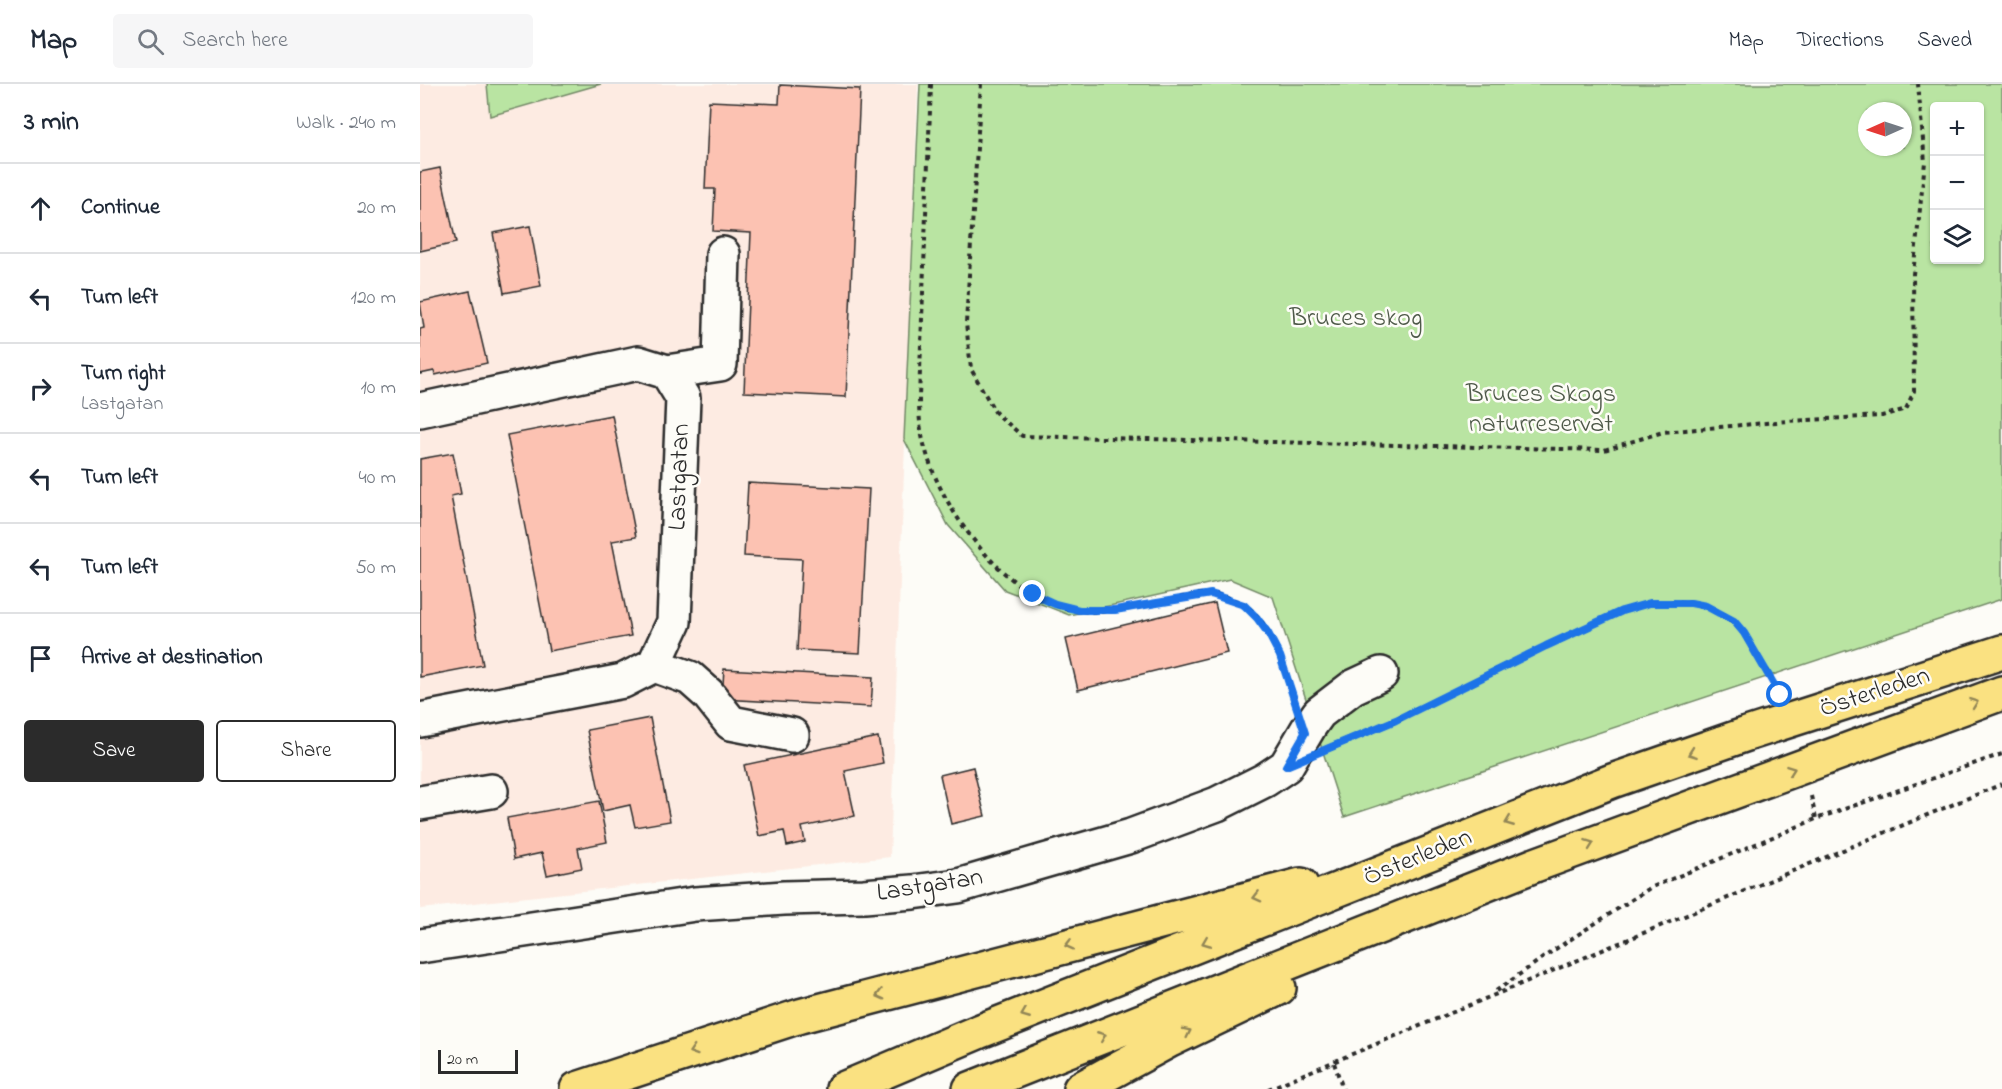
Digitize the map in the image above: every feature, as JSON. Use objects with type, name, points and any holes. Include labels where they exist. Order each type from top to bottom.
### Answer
[{"type":"main road","name":"Österleden","points":[[843,1089],[989,1028],[1612,781],[1714,745],[2002,652]]},
{"type":"main road","name":"Österleden","points":[[970,1089],[1535,865],[2002,693]]},
{"type":"main road","points":[[578,1089],[800,1016],[1436,851]]},
{"type":"main road","points":[[1080,1089],[1170,1040],[1535,865]]},
{"type":"street","points":[[420,410],[638,363],[667,372],[720,364],[723,254]]},
{"type":"street","name":"Lastgatan","points":[[654,665],[674,622],[683,398],[667,372]]},
{"type":"street","points":[[420,720],[623,681],[654,665],[690,678],[708,694],[731,723],[792,735]]},
{"type":"street","name":"Lastgatan","points":[[420,946],[695,904],[864,896],[958,886],[1131,836],[1217,804],[1265,780],[1286,766],[1319,713],[1353,687],[1381,674]]},
{"type":"street","points":[[420,803],[491,791]]},
{"type":"path","points":[[931,84],[919,417],[932,471],[947,500],[975,543],[1006,576],[1033,594],[1055,604],[1079,610],[1115,610],[1211,594],[1244,605],[1268,633],[1280,656],[1305,733]]},
{"type":"path","points":[[981,84],[966,323],[971,369],[995,412],[1022,436],[1604,450],[1663,432],[1788,421],[1882,416],[1906,409],[1914,391],[1913,274],[1925,162],[1918,84]]},
{"type":"path","points":[[1286,766],[1396,720],[1622,611],[1650,603],[1691,603],[1706,606],[1734,621],[1744,633],[1780,695]]},
{"type":"path","points":[[1490,996],[1554,950],[1650,888],[1816,819],[2002,754]]},
{"type":"path","points":[[1268,1089],[2002,784]]},
{"type":"path","points":[[1811,796],[1816,819]]},
{"type":"path","points":[[1334,1063],[1343,1089]]},
{"type":"shaded area","points":[[420,84],[918,84],[890,857],[420,909]]},
{"type":"green space","points":[[487,84],[601,84],[490,116]]},
{"type":"green space","name":"Bruces skog","points":[[920,84],[2002,84],[2002,599],[1344,817],[1273,597],[1230,579],[1069,615],[1005,590],[948,525],[904,439]]},
{"type":"building","points":[[780,85],[860,89],[846,397],[744,392],[751,233],[713,231],[715,189],[705,189],[709,101],[779,104]]},
{"type":"building","points":[[440,168],[456,243],[420,251],[420,172]]},
{"type":"building","points":[[530,226],[541,286],[504,293],[493,233]]},
{"type":"building","points":[[470,291],[487,363],[435,375],[434,371],[420,374],[420,329],[424,328],[420,302]]},
{"type":"building","points":[[612,415],[636,537],[612,541],[631,636],[549,651],[507,435]]},
{"type":"building","points":[[453,453],[461,494],[451,496],[483,665],[420,677],[420,459]]},
{"type":"building","points":[[748,483],[869,489],[860,653],[797,650],[802,559],[744,556]]},
{"type":"building","points":[[1215,603],[1227,653],[1078,690],[1066,639]]},
{"type":"building","points":[[724,669],[873,677],[871,707],[722,699]]},
{"type":"building","points":[[650,718],[670,821],[635,827],[630,805],[603,811],[587,730]]},
{"type":"building","points":[[878,737],[883,763],[845,771],[855,816],[802,827],[805,842],[787,846],[784,831],[759,836],[744,765]]},
{"type":"building","points":[[973,767],[985,816],[951,824],[940,775]]},
{"type":"building","points":[[599,801],[607,842],[578,848],[582,868],[547,875],[542,853],[514,859],[507,818]]},
{"type":"route","points":[[1033,594],[1055,604],[1079,610],[1115,610],[1211,594],[1244,605],[1268,633],[1280,656],[1305,733],[1286,766],[1396,720],[1622,611],[1650,603],[1691,603],[1706,606],[1734,621],[1744,633],[1780,695]]},
{"type":"park label","name":"Bruces Skogs naturreservat","points":[[1541,410]]}]
